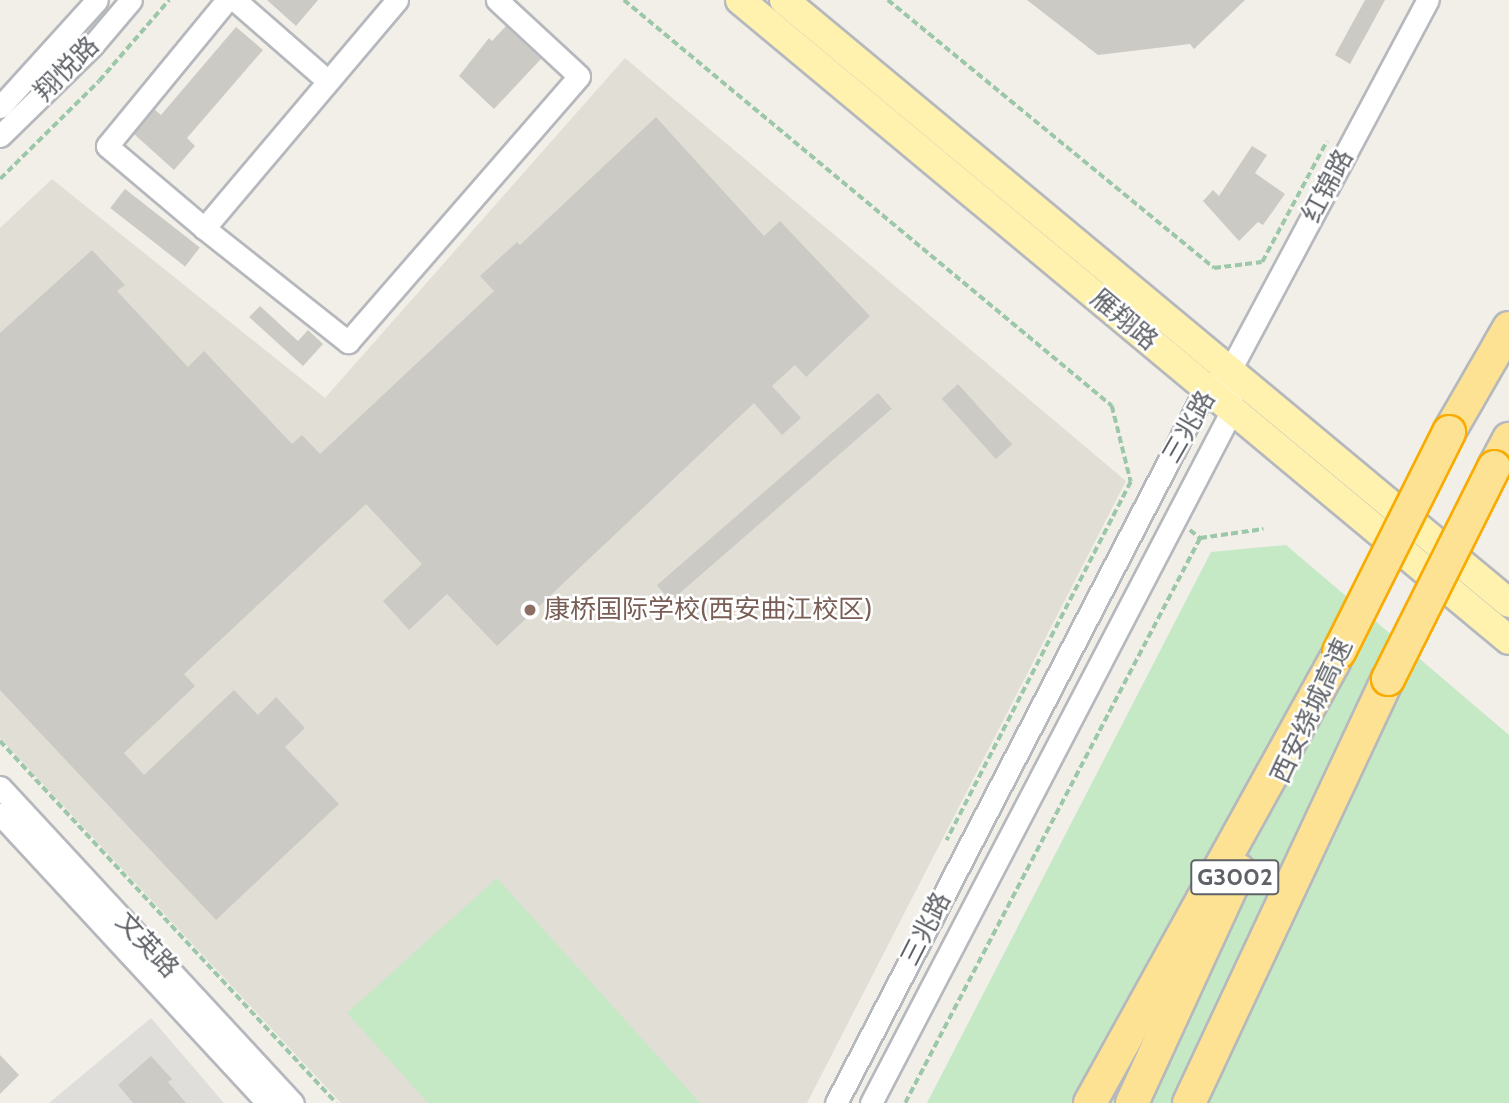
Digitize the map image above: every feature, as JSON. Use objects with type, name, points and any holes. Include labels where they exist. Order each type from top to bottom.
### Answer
[{"type":"highway","name":"西安绕城高速","points":[[1132,1103],[1337,656],[1449,432],[1509,328]]},
{"type":"highway","name":"西安绕城高速","points":[[1189,1103],[1388,679],[1509,439]]},
{"type":"highway","points":[[1090,1103],[1337,656]]},
{"type":"main road","name":"雁翔路","points":[[740,0],[1509,640]]},
{"type":"main road","name":"雁翔路","points":[[784,0],[1509,603]]},
{"type":"street","name":"翔悦路","points":[[0,107],[97,0]]},
{"type":"street","name":"翔悦路","points":[[0,136],[92,46],[131,0]]},
{"type":"street","points":[[227,0],[107,146],[204,228],[348,342],[579,76],[497,0]]},
{"type":"street","points":[[236,0],[328,81]]},
{"type":"street","points":[[204,228],[397,0]]},
{"type":"street","name":"红锦路","points":[[1228,372],[1428,0]]},
{"type":"street","name":"三兆路","points":[[836,1103],[1206,388],[1228,372]]},
{"type":"street","name":"三兆路","points":[[871,1103],[1232,410],[1228,372]]},
{"type":"street","name":"文英路","points":[[0,787],[293,1103]]},
{"type":"street","name":"文英路","points":[[0,814],[268,1103]]},
{"type":"path","points":[[0,179],[99,81],[169,0]]},
{"type":"path","points":[[624,0],[1112,406],[1131,482],[946,842]]},
{"type":"path","points":[[888,0],[1214,268],[1262,262],[1334,130]]},
{"type":"path","points":[[905,1103],[1200,538]]},
{"type":"path","points":[[0,741],[336,1103]]},
{"type":"shaded area","name":"康桥国际学校(西安曲江校区)","points":[[625,58],[1126,481],[807,1103],[341,1103],[0,738],[0,228],[52,179],[325,398]]},
{"type":"shaded area","points":[[151,1018],[224,1103],[49,1103]]},
{"type":"green space","points":[[1286,545],[1509,735],[1509,1103],[927,1103],[1211,552]]},
{"type":"green space","points":[[497,878],[700,1103],[428,1103],[347,1013]]},
{"type":"building","points":[[267,0],[318,0],[296,26]]},
{"type":"building","points":[[1027,0],[1245,0],[1194,49],[1190,44],[1098,55]]},
{"type":"building","points":[[1365,0],[1385,0],[1350,64],[1335,55]]},
{"type":"building","points":[[506,26],[541,59],[494,109],[459,76],[489,38],[492,41]]},
{"type":"building","points":[[236,27],[263,50],[187,138],[195,146],[174,170],[134,134],[154,109],[161,115]]},
{"type":"building","points":[[656,117],[764,236],[780,221],[870,316],[806,377],[795,365],[772,386],[801,418],[782,435],[754,403],[497,646],[447,594],[409,630],[383,601],[422,564],[366,504],[184,674],[195,686],[124,753],[144,775],[234,690],[258,715],[276,697],[305,728],[285,747],[339,804],[216,920],[0,690],[0,333],[92,250],[125,285],[117,291],[188,367],[204,351],[292,444],[302,435],[320,454],[494,291],[480,276],[517,242],[520,245]]},
{"type":"building","points":[[1252,146],[1267,155],[1255,173],[1285,194],[1263,225],[1258,222],[1239,241],[1203,201],[1213,190],[1219,196]]},
{"type":"building","points":[[125,189],[200,247],[185,266],[110,208]]},
{"type":"building","points":[[260,306],[298,341],[308,330],[323,344],[303,366],[249,317]]},
{"type":"building","points":[[958,384],[1012,444],[996,459],[942,399]]},
{"type":"building","points":[[878,393],[892,409],[671,601],[657,585]]},
{"type":"building","points":[[0,1055],[19,1075],[0,1094]]},
{"type":"building","points":[[151,1056],[172,1079],[168,1082],[186,1103],[133,1103],[118,1085]]},
{"type":"place","name":"康桥国际学校(西安曲江校区)","points":[[530,610]]}]
